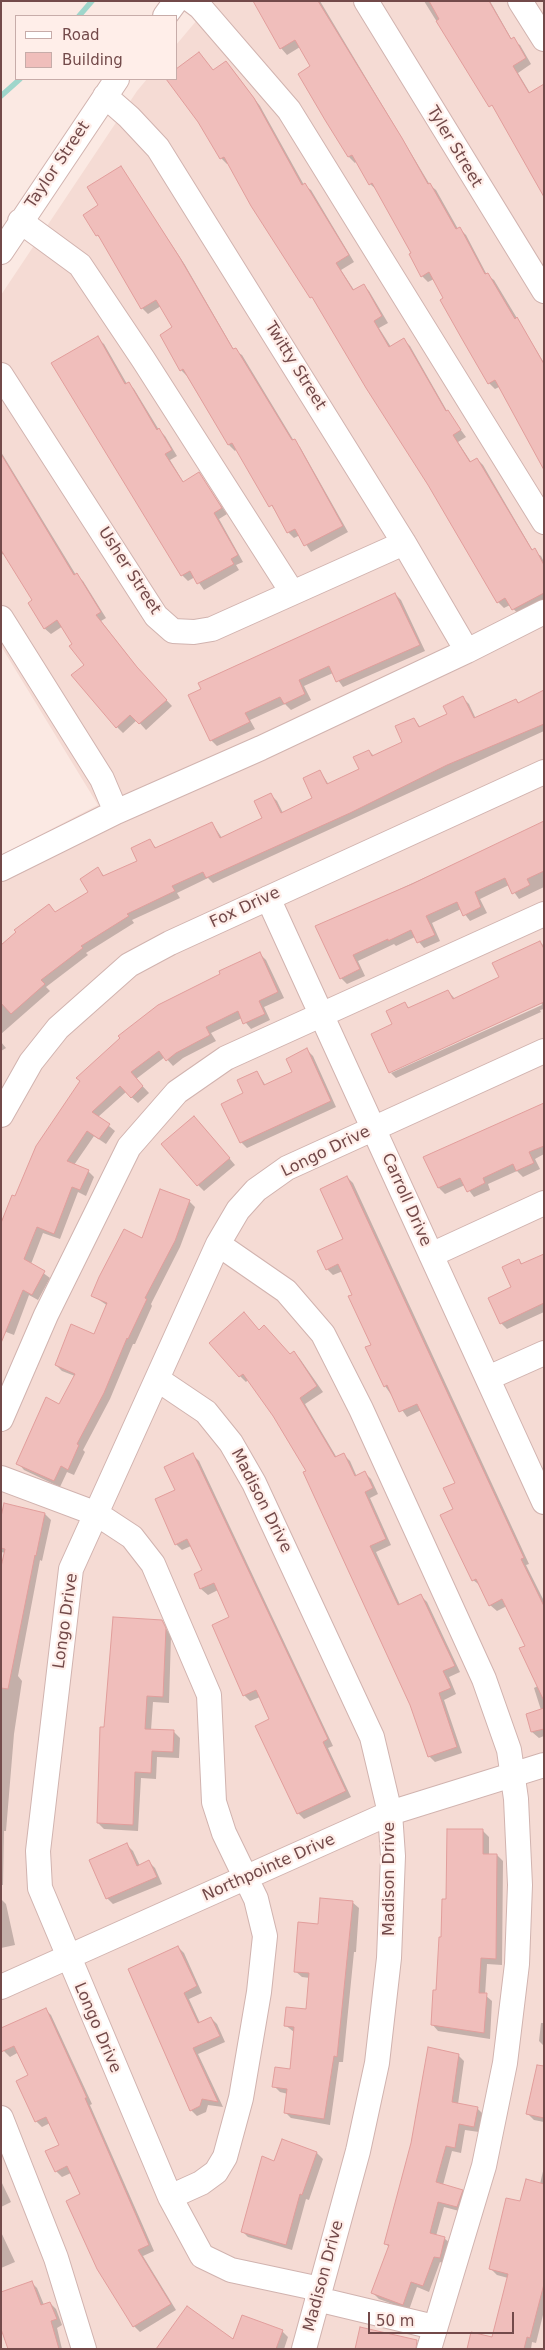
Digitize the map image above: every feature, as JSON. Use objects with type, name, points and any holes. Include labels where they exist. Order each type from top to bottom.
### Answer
[{"type":"street","points":[[166,15],[176,1]]},
{"type":"street","points":[[192,1],[200,7],[289,110],[544,522]]},
{"type":"street","name":"Tyler Street","points":[[366,1],[544,292]]},
{"type":"street","points":[[520,1],[544,39]]},
{"type":"street","name":"Taylor Street","points":[[1,252],[111,87]]},
{"type":"street","name":"Twitty Street","points":[[111,87],[129,117],[158,148],[404,543],[466,651]]},
{"type":"street","points":[[20,221],[80,266],[149,367],[292,592]]},
{"type":"street","name":"Usher Street","points":[[1,375],[156,616],[173,631],[194,632],[212,628],[404,543]]},
{"type":"street","points":[[1,869],[116,812],[261,748],[544,612]]},
{"type":"street","points":[[1,618],[102,779],[116,812]]},
{"type":"street","name":"Fox Drive","points":[[1,1115],[31,1062],[58,1028],[129,965],[170,942],[544,772]]},
{"type":"street","name":"Carroll Drive","points":[[268,898],[544,1502]]},
{"type":"street","points":[[1,1419],[46,1315],[129,1147],[178,1092],[218,1064],[544,914]]},
{"type":"street","name":"Longo Drive","points":[[432,2338],[318,2294],[231,2270],[202,2256],[170,2196],[68,1958],[40,1888],[38,1851],[71,1569],[218,1244],[238,1210],[256,1190],[287,1168],[544,1051]]},
{"type":"street","points":[[430,1255],[544,1202]]},
{"type":"street","points":[[218,1244],[286,1291],[322,1334],[361,1409],[484,1679],[509,1750],[516,1799],[520,1885],[517,1964],[505,2063],[484,2166],[432,2338]]},
{"type":"street","points":[[488,1378],[544,1353]]},
{"type":"street","name":"Madison Drive","points":[[156,1379],[206,1412],[231,1443],[254,1483],[372,1737],[390,1813],[393,1856],[389,1958],[377,2063],[358,2151],[304,2349]]},
{"type":"street","points":[[1,1478],[96,1514],[132,1537],[153,1564],[209,1695],[214,1802],[224,1833],[256,1899],[264,1936],[259,1992],[241,2098],[225,2157],[216,2172],[200,2183],[170,2196]]},
{"type":"street","name":"Northpointe Drive","points":[[1,1987],[390,1813],[512,1773],[544,1765]]},
{"type":"street","points":[[1,2118],[56,2258],[84,2349]]},
{"type":"shaded area","points":[[213,1],[544,1],[544,2349],[1,2349],[1,855],[98,805],[1,646],[1,295],[137,91],[146,80],[178,80],[178,43]]},
{"type":"building","points":[[253,1],[318,1],[428,184],[430,183],[456,229],[460,227],[485,274],[488,273],[515,319],[517,317],[544,364],[544,470],[495,380],[488,384],[440,300],[443,298],[429,272],[421,277],[409,254],[411,253],[372,183],[369,185],[352,155],[348,157],[298,74],[310,66],[295,40],[280,49]]},
{"type":"building","points":[[429,1],[489,1],[511,39],[514,37],[526,58],[513,66],[529,93],[544,84],[544,197],[492,105],[489,107],[436,21],[439,19]]},
{"type":"building","points":[[199,52],[213,70],[226,61],[254,98],[302,185],[305,183],[349,255],[336,263],[353,290],[364,284],[382,316],[374,321],[389,347],[404,338],[446,411],[448,410],[461,430],[453,435],[470,462],[477,458],[532,550],[535,548],[544,565],[544,593],[512,610],[505,598],[497,603],[428,485],[366,388],[312,297],[310,298],[251,206],[224,157],[220,159],[198,122],[167,80],[178,80],[178,68]]},
{"type":"building","points":[[121,166],[180,258],[233,349],[236,348],[292,440],[295,439],[343,526],[304,546],[295,529],[287,533],[272,505],[269,507],[232,443],[228,445],[183,369],[180,371],[160,335],[172,327],[156,300],[141,309],[98,235],[96,236],[83,215],[98,205],[87,187]]},
{"type":"building","points":[[98,336],[125,384],[129,382],[157,430],[159,428],[172,450],[165,454],[183,482],[199,472],[222,508],[214,513],[238,555],[231,559],[234,564],[197,584],[190,571],[181,576],[51,363]]},
{"type":"building","points":[[1,454],[74,575],[77,573],[101,612],[96,615],[137,667],[167,700],[139,724],[130,715],[116,728],[71,675],[84,665],[69,646],[72,644],[57,620],[44,629],[28,603],[32,600],[1,550]]},
{"type":"building","points":[[395,593],[420,645],[336,682],[329,666],[299,680],[305,694],[284,704],[280,697],[245,713],[250,722],[210,741],[188,695],[201,689],[198,683]]},
{"type":"building","points":[[544,690],[544,724],[447,765],[350,813],[206,878],[203,872],[172,886],[175,891],[127,914],[129,916],[81,946],[83,948],[41,980],[45,984],[11,1014],[1,1003],[1,945],[16,932],[14,930],[49,904],[55,912],[88,892],[80,879],[98,867],[103,876],[137,861],[131,848],[150,839],[155,848],[212,822],[220,838],[262,818],[254,801],[271,793],[281,813],[312,798],[303,778],[320,770],[327,784],[359,769],[353,757],[369,750],[372,756],[402,742],[395,726],[414,718],[419,727],[447,714],[443,706],[463,696],[474,718],[516,699],[518,703]]},
{"type":"building","points":[[544,821],[544,871],[527,879],[530,885],[512,894],[505,878],[475,892],[481,907],[463,916],[457,902],[426,916],[435,935],[417,943],[411,930],[353,955],[360,969],[340,979],[315,926],[412,884]]},
{"type":"building","points":[[540,941],[544,949],[544,1002],[389,1073],[371,1034],[392,1024],[386,1011],[405,1002],[408,1008],[448,990],[453,999],[499,977],[492,963]]},
{"type":"building","points":[[260,952],[278,992],[259,1001],[265,1014],[243,1024],[238,1011],[206,1027],[210,1035],[176,1053],[166,1061],[159,1051],[131,1072],[143,1086],[131,1098],[120,1086],[92,1112],[110,1124],[99,1139],[87,1131],[67,1161],[89,1170],[80,1190],[72,1187],[54,1234],[37,1227],[24,1259],[45,1271],[32,1295],[23,1290],[1,1343],[1,1223],[12,1195],[15,1196],[36,1146],[80,1081],[76,1078],[120,1038],[118,1036],[158,1005],[220,974],[219,971]]},
{"type":"building","points":[[307,1048],[331,1101],[240,1143],[221,1104],[243,1093],[237,1080],[257,1071],[264,1085],[292,1072],[286,1059]]},
{"type":"building","points":[[544,1103],[544,1146],[529,1152],[534,1163],[516,1171],[513,1164],[483,1178],[485,1183],[467,1192],[460,1178],[438,1188],[423,1157]]},
{"type":"building","points":[[194,1116],[230,1158],[197,1186],[161,1144]]},
{"type":"building","points":[[347,1176],[524,1558],[521,1559],[544,1606],[544,1701],[519,1648],[525,1646],[502,1599],[489,1606],[476,1579],[472,1581],[440,1515],[453,1509],[443,1488],[455,1483],[417,1404],[399,1412],[387,1385],[384,1387],[365,1347],[371,1345],[348,1296],[352,1295],[338,1264],[326,1270],[317,1251],[343,1239],[320,1189]]},
{"type":"building","points":[[160,1189],[190,1200],[175,1241],[145,1298],[147,1299],[127,1338],[104,1393],[77,1444],[79,1445],[68,1470],[61,1466],[54,1481],[16,1464],[46,1397],[59,1404],[75,1374],[55,1365],[71,1324],[94,1334],[107,1303],[91,1296],[99,1277],[124,1229],[142,1238]]},
{"type":"building","points":[[544,1254],[544,1303],[500,1324],[488,1298],[511,1287],[502,1267],[519,1259],[521,1264]]},
{"type":"building","points":[[244,1312],[259,1330],[264,1325],[290,1354],[294,1351],[317,1386],[300,1398],[335,1457],[344,1453],[355,1476],[365,1471],[373,1488],[365,1492],[386,1539],[370,1546],[398,1605],[421,1594],[455,1666],[443,1671],[451,1688],[439,1693],[457,1747],[428,1757],[410,1705],[303,1472],[306,1471],[273,1416],[243,1374],[239,1377],[209,1343]]},
{"type":"building","points":[[193,1453],[328,1739],[323,1742],[346,1791],[297,1814],[255,1726],[269,1719],[256,1690],[243,1696],[212,1625],[229,1617],[214,1583],[200,1589],[194,1574],[202,1570],[187,1539],[175,1545],[155,1499],[175,1490],[164,1467]]},
{"type":"building","points":[[4,1503],[45,1513],[8,1689],[1,1688],[1,1567],[5,1549],[1,1548],[1,1517]]},
{"type":"building","points":[[113,1617],[162,1620],[166,1628],[163,1697],[147,1696],[145,1729],[174,1730],[173,1752],[152,1751],[151,1773],[135,1772],[133,1825],[97,1823],[100,1727],[104,1727]]},
{"type":"building","points":[[544,1708],[544,1729],[531,1732],[526,1714]]},
{"type":"building","points":[[447,1829],[483,1829],[483,1854],[497,1854],[496,1959],[481,1958],[479,1993],[487,1993],[484,2033],[431,2025],[433,1990],[436,1990],[439,1937],[441,1937],[442,1899],[446,1899]]},
{"type":"building","points":[[127,1843],[137,1866],[149,1860],[157,1877],[106,1899],[89,1860]]},
{"type":"building","points":[[320,1898],[353,1901],[337,2057],[334,2056],[324,2119],[284,2113],[287,2089],[272,2087],[275,2067],[290,2069],[294,2027],[284,2026],[286,2007],[306,2009],[309,1973],[294,1972],[298,1922],[318,1924]]},
{"type":"building","points":[[178,1946],[197,1986],[184,1993],[198,2023],[211,2017],[220,2036],[193,2048],[218,2102],[202,2099],[200,2106],[190,2111],[128,1969]]},
{"type":"building","points":[[46,2008],[87,2098],[85,2098],[149,2245],[138,2250],[171,2304],[133,2327],[97,2269],[66,2201],[80,2194],[67,2166],[55,2172],[45,2151],[59,2145],[46,2117],[35,2122],[16,2081],[28,2075],[14,2046],[1,2052],[1,2028]]},
{"type":"building","points":[[428,2047],[459,2054],[452,2102],[478,2107],[474,2127],[459,2124],[455,2148],[446,2146],[436,2182],[463,2190],[457,2207],[438,2202],[430,2233],[445,2237],[440,2258],[434,2257],[423,2286],[411,2282],[403,2305],[371,2293],[389,2245],[384,2244],[411,2143]]},
{"type":"building","points":[[537,2065],[544,2066],[544,2118],[526,2114]]},
{"type":"building","points":[[282,2139],[317,2152],[302,2195],[300,2194],[286,2245],[241,2232],[262,2156],[274,2161]]},
{"type":"building","points":[[526,2179],[544,2184],[544,2284],[530,2338],[527,2337],[524,2349],[467,2349],[471,2332],[492,2337],[508,2274],[489,2269],[506,2198],[520,2201]]},
{"type":"building","points":[[32,2281],[41,2305],[50,2302],[57,2319],[51,2321],[59,2349],[8,2349],[1,2329],[1,2292]]},
{"type":"building","points":[[187,2306],[233,2339],[242,2315],[283,2330],[276,2349],[156,2349]]},
{"type":"building","points":[[360,2327],[417,2340],[416,2349],[355,2349]]},
{"type":"waterway","points":[[80,15],[92,1]]},
{"type":"waterway","points":[[1,96],[19,80]]}]
